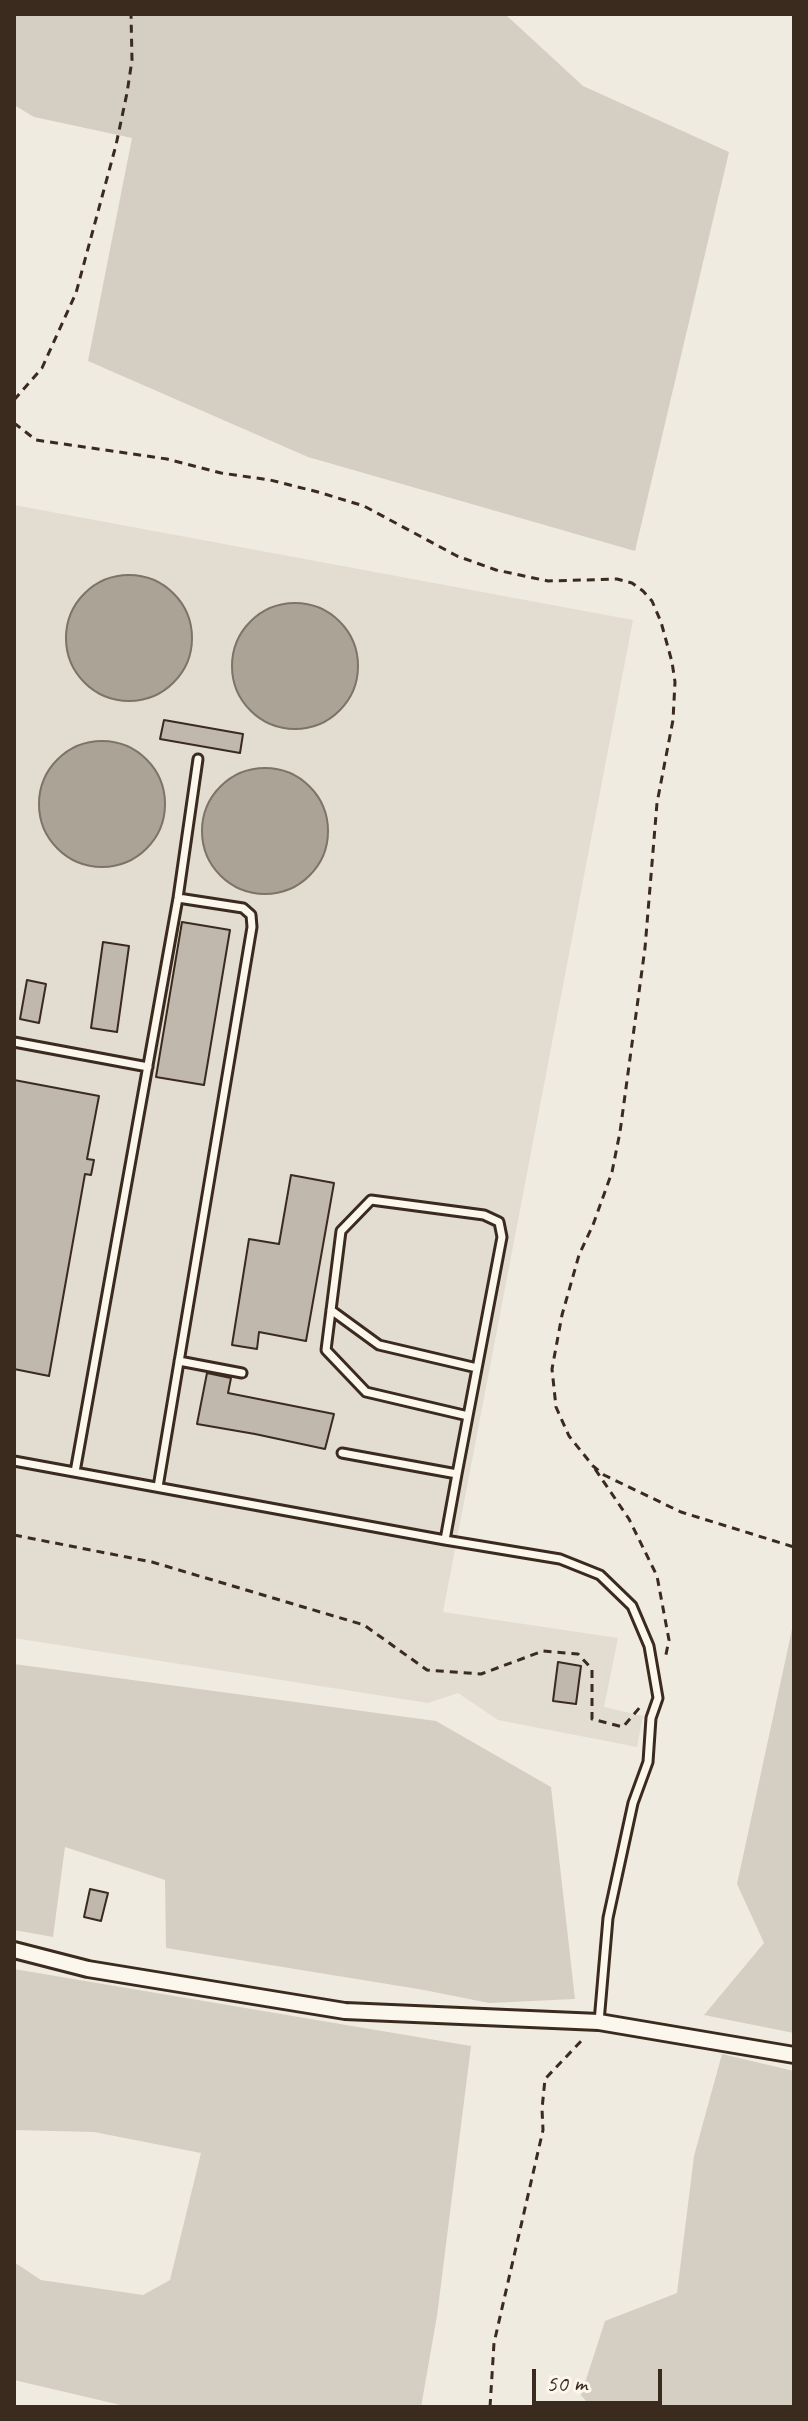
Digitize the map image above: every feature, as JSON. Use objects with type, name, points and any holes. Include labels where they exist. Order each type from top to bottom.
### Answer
[{"type":"street","points":[[14,1950],[88,1969],[345,2011],[599,2022],[794,2055]]},
{"type":"lane","points":[[75,1472],[178,898],[198,759]]},
{"type":"lane","points":[[158,1487],[252,927],[251,915],[243,908],[178,898]]},
{"type":"lane","points":[[14,1042],[148,1067]]},
{"type":"lane","points":[[445,1540],[502,1237],[499,1222],[484,1215],[371,1200],[341,1231],[326,1350],[366,1392],[468,1416]]},
{"type":"lane","points":[[331,1310],[379,1345],[477,1368]]},
{"type":"lane","points":[[179,1361],[242,1373]]},
{"type":"lane","points":[[342,1453],[457,1474]]},
{"type":"lane","points":[[14,1461],[560,1559],[600,1575],[632,1606],[649,1646],[658,1698],[651,1718],[648,1762],[633,1803],[608,1918],[599,2022]]},
{"type":"path","points":[[14,400],[42,368],[76,293],[127,93],[132,60],[131,14]]},
{"type":"path","points":[[14,423],[36,440],[167,459],[318,492],[364,506],[457,556],[496,570],[548,581],[617,579],[632,583],[652,601],[668,641],[675,682],[673,720],[657,803],[645,948],[631,1059],[612,1172],[579,1255],[562,1315],[552,1369],[556,1407],[564,1427],[629,1519],[657,1576],[669,1640],[663,1669]]},
{"type":"path","points":[[593,1466],[604,1475],[681,1512],[794,1547]]},
{"type":"path","points":[[14,1535],[152,1562],[364,1625],[427,1670],[481,1674],[543,1651],[578,1654],[592,1669],[592,1719],[623,1727],[645,1701],[658,1698]]},
{"type":"path","points":[[490,2407],[494,2343],[543,2130],[545,2079],[599,2022]]},
{"type":"shaded area","points":[[14,14],[505,14],[583,86],[729,152],[635,551],[308,457],[88,361],[132,138],[34,117],[14,105]]},
{"type":"shaded area","points":[[14,505],[633,620],[443,1612],[618,1638],[604,1707],[643,1716],[637,1747],[498,1720],[458,1693],[428,1703],[14,1638]]},
{"type":"shaded area","points":[[129,575],[153,580],[174,593],[187,614],[192,638],[187,662],[174,683],[153,696],[129,701],[105,696],[84,683],[71,662],[66,638],[71,614],[84,593],[105,580]]},
{"type":"shaded area","points":[[295,603],[319,607],[340,621],[354,642],[358,666],[354,690],[340,711],[319,725],[295,729],[271,725],[250,711],[236,690],[232,666],[236,642],[250,621],[271,607]]},
{"type":"shaded area","points":[[102,741],[126,746],[147,759],[160,780],[165,804],[160,828],[147,849],[126,862],[102,867],[78,862],[57,849],[44,828],[39,804],[44,780],[57,759],[78,746]]},
{"type":"shaded area","points":[[265,768],[289,773],[310,786],[323,807],[328,831],[323,855],[310,876],[289,889],[265,894],[241,889],[220,876],[207,855],[202,831],[207,807],[220,786],[241,773]]},
{"type":"shaded area","points":[[794,1620],[794,2033],[704,2015],[764,1943],[737,1884]]},
{"type":"shaded area","points":[[14,1664],[436,1721],[551,1787],[575,1999],[489,2003],[166,1948],[165,1880],[65,1847],[53,1937],[14,1930]]},
{"type":"shaded area","points":[[14,1969],[471,2046],[437,2316],[421,2407],[129,2407],[14,2380],[14,2262],[41,2280],[143,2295],[170,2280],[201,2153],[94,2132],[14,2130]]},
{"type":"shaded area","points":[[722,2054],[794,2071],[794,2407],[591,2407],[581,2395],[605,2321],[677,2293],[694,2156]]},
{"type":"building","points":[[164,720],[243,734],[240,753],[160,739]]},
{"type":"building","points":[[182,922],[230,930],[204,1085],[156,1077]]},
{"type":"building","points":[[103,942],[129,946],[117,1032],[91,1028]]},
{"type":"building","points":[[27,980],[46,984],[39,1023],[20,1019]]},
{"type":"building","points":[[14,1080],[99,1096],[87,1159],[94,1160],[91,1175],[85,1174],[49,1376],[14,1369]]},
{"type":"building","points":[[291,1175],[334,1183],[306,1341],[259,1332],[257,1349],[232,1345],[249,1239],[279,1244]]},
{"type":"building","points":[[207,1373],[231,1378],[228,1393],[334,1414],[325,1449],[197,1424]]},
{"type":"building","points":[[558,1662],[581,1666],[576,1704],[553,1701]]},
{"type":"building","points":[[90,1889],[108,1893],[101,1921],[84,1917]]}]
